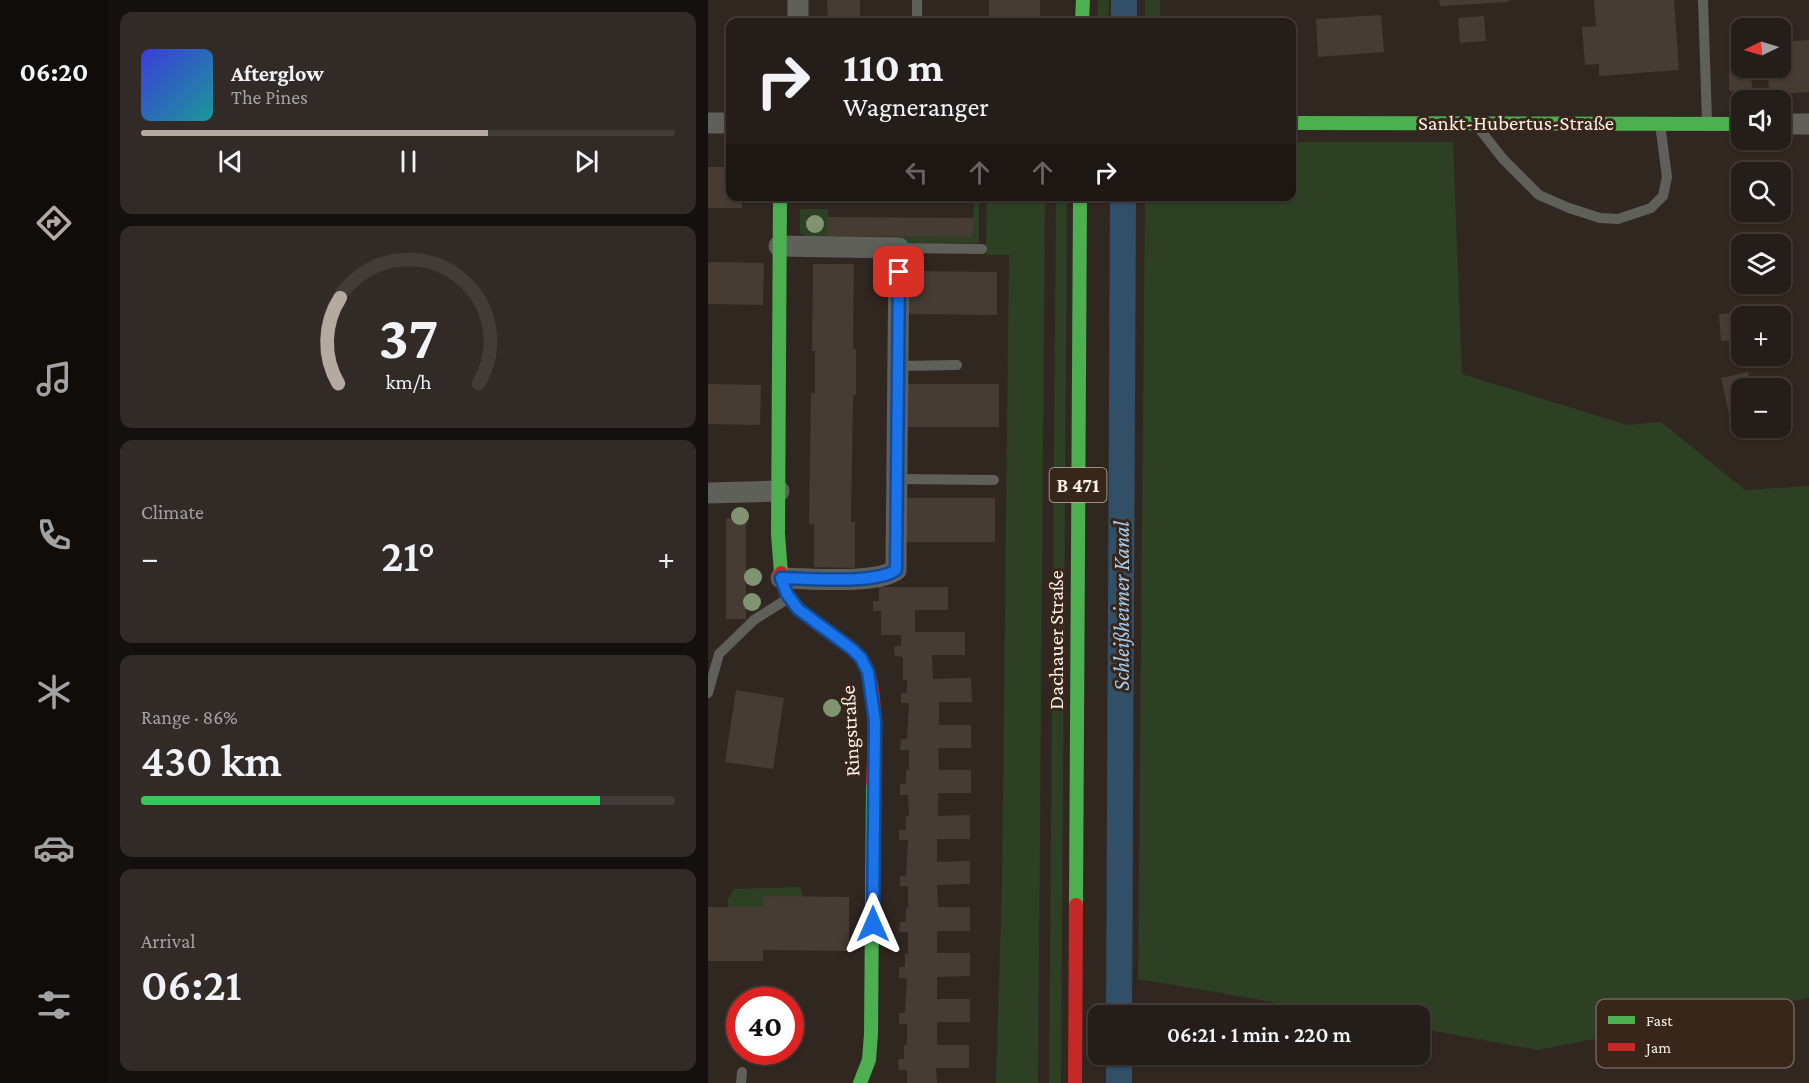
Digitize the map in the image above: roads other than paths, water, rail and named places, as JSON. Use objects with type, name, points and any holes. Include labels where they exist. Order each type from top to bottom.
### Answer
[{"type":"street","points":[[798,0],[798,18]]},
{"type":"street","points":[[1082,18],[1083,0]]},
{"type":"street","points":[[708,123],[726,123]]},
{"type":"street","name":"Sankt-Hubertus-Straße","points":[[1296,123],[1731,124]]},
{"type":"street","points":[[1791,124],[1809,124]]},
{"type":"street","name":"Ringstraße","points":[[780,201],[778,556],[781,578],[798,609],[861,658],[868,672],[875,721],[868,881],[871,1034],[869,1060],[860,1083]]},
{"type":"street","name":"Dachauer Straße","points":[[1075,1083],[1080,201]]},
{"type":"street","points":[[779,246],[899,248],[899,479],[896,570],[889,574],[865,578],[781,578]]},
{"type":"street","points":[[708,493],[779,491]]},
{"type":"lane","points":[[916,18],[917,0]]},
{"type":"lane","points":[[1702,0],[1708,124]]},
{"type":"lane","points":[[1474,122],[1503,159],[1539,195],[1600,218],[1618,219],[1651,208],[1663,196],[1667,168],[1660,124]]},
{"type":"lane","points":[[899,248],[982,249]]},
{"type":"lane","points":[[899,366],[957,365]]},
{"type":"lane","points":[[899,479],[994,480]]},
{"type":"lane","points":[[708,693],[719,654],[754,620],[790,598]]},
{"type":"waterway","name":"Schleißheimer Kanal","points":[[1124,0],[1124,18]]},
{"type":"waterway","name":"Schleißheimer Kanal","points":[[1119,1005],[1123,201]]},
{"type":"waterway","name":"Schleißheimer Kanal","points":[[1119,1065],[1119,1083]]}]
